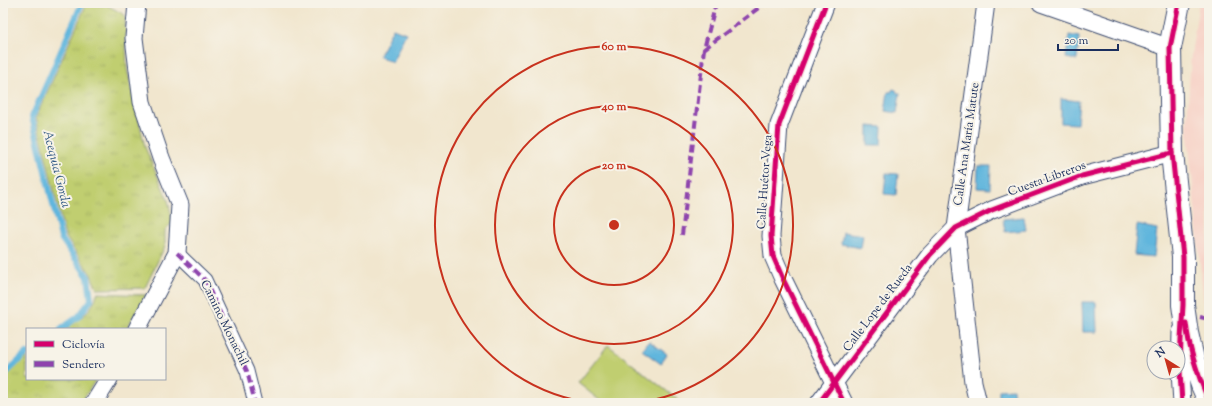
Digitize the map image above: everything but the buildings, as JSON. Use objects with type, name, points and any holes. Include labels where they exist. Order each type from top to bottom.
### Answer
[{"type":"street","points":[[137,3],[134,38],[142,102],[161,158],[180,205],[177,253],[138,328]]},
{"type":"street","name":"Calle Huétor Vega","points":[[826,3],[779,125],[772,236],[773,256],[844,403]]},
{"type":"street","name":"Calle Ana María Matute","points":[[978,403],[972,382],[956,228],[986,3]]},
{"type":"street","points":[[1041,3],[1170,48]]},
{"type":"street","points":[[1179,3],[1170,48],[1172,153],[1183,256],[1183,305],[1180,372],[1182,403]]},
{"type":"street","name":"Cuesta Libreros","points":[[956,228],[992,210],[1082,176],[1172,153]]},
{"type":"street","name":"Calle Lope de Rueda","points":[[819,403],[930,255],[956,228]]},
{"type":"street","name":"Camino Monachil","points":[[177,253],[205,280],[247,371],[255,403]]},
{"type":"street","points":[[1183,305],[1193,359],[1209,401]]},
{"type":"street","points":[[94,403],[108,380]]},
{"type":"shaded area","points":[[1199,3],[1209,3],[1209,305],[1204,304],[1187,124],[1191,55]]},
{"type":"green space","points":[[87,3],[103,3],[125,15],[127,69],[145,147],[168,200],[173,222],[165,230],[165,246],[145,288],[97,289],[90,273],[65,236],[36,117]]},
{"type":"green space","points":[[97,293],[146,295],[127,328],[66,328],[80,318],[93,305]]},
{"type":"green space","points":[[608,345],[682,403],[603,403],[578,383]]},
{"type":"green space","points":[[26,357],[26,380],[95,380],[81,403],[3,403],[3,381]]},
{"type":"water","points":[[393,28],[406,33],[392,62],[379,56]]},
{"type":"water","points":[[1069,35],[1079,37],[1077,60],[1066,58]]},
{"type":"water","points":[[893,89],[896,90],[897,93],[900,93],[897,113],[885,111],[888,92],[891,92]]},
{"type":"water","points":[[1061,99],[1079,101],[1077,124],[1061,123]]},
{"type":"water","points":[[868,126],[882,127],[881,145],[868,145]]},
{"type":"water","points":[[978,166],[991,166],[990,189],[977,188]]},
{"type":"water","points":[[886,173],[898,174],[896,195],[884,194]]},
{"type":"water","points":[[1024,217],[1026,230],[1005,232],[1003,219]]},
{"type":"water","points":[[1137,225],[1157,229],[1154,257],[1134,255]]},
{"type":"water","points":[[843,232],[863,235],[861,248],[841,244]]},
{"type":"water","points":[[1082,302],[1096,302],[1097,332],[1083,332]]},
{"type":"water","points":[[649,341],[667,354],[661,364],[642,350]]},
{"type":"water","points":[[1013,389],[1014,403],[999,403],[999,390]]},
{"type":"waterway","name":"Acequia Gorda","points":[[62,328],[78,317],[91,300],[88,277],[61,238],[32,117],[82,3]]},
{"type":"waterway","name":"Acequia Gorda","points":[[3,376],[26,354]]},
{"type":"marked path","points":[[682,235],[704,49],[716,3]]},
{"type":"marked path","points":[[704,49],[765,3]]},
{"type":"marked path","points":[[177,253],[205,280],[247,371],[255,403]]},
{"type":"marked path","points":[[1200,317],[1209,319]]},
{"type":"cycle path","points":[[826,3],[779,125],[771,236],[773,256],[783,279],[844,403]]},
{"type":"cycle path","points":[[1179,3],[1170,48],[1172,153],[1183,257],[1183,305],[1180,372],[1182,403]]},
{"type":"cycle path","points":[[819,403],[930,255],[956,228],[992,210],[1082,176],[1172,153]]},
{"type":"cycle path","points":[[1186,323],[1194,363],[1209,401]]}]
